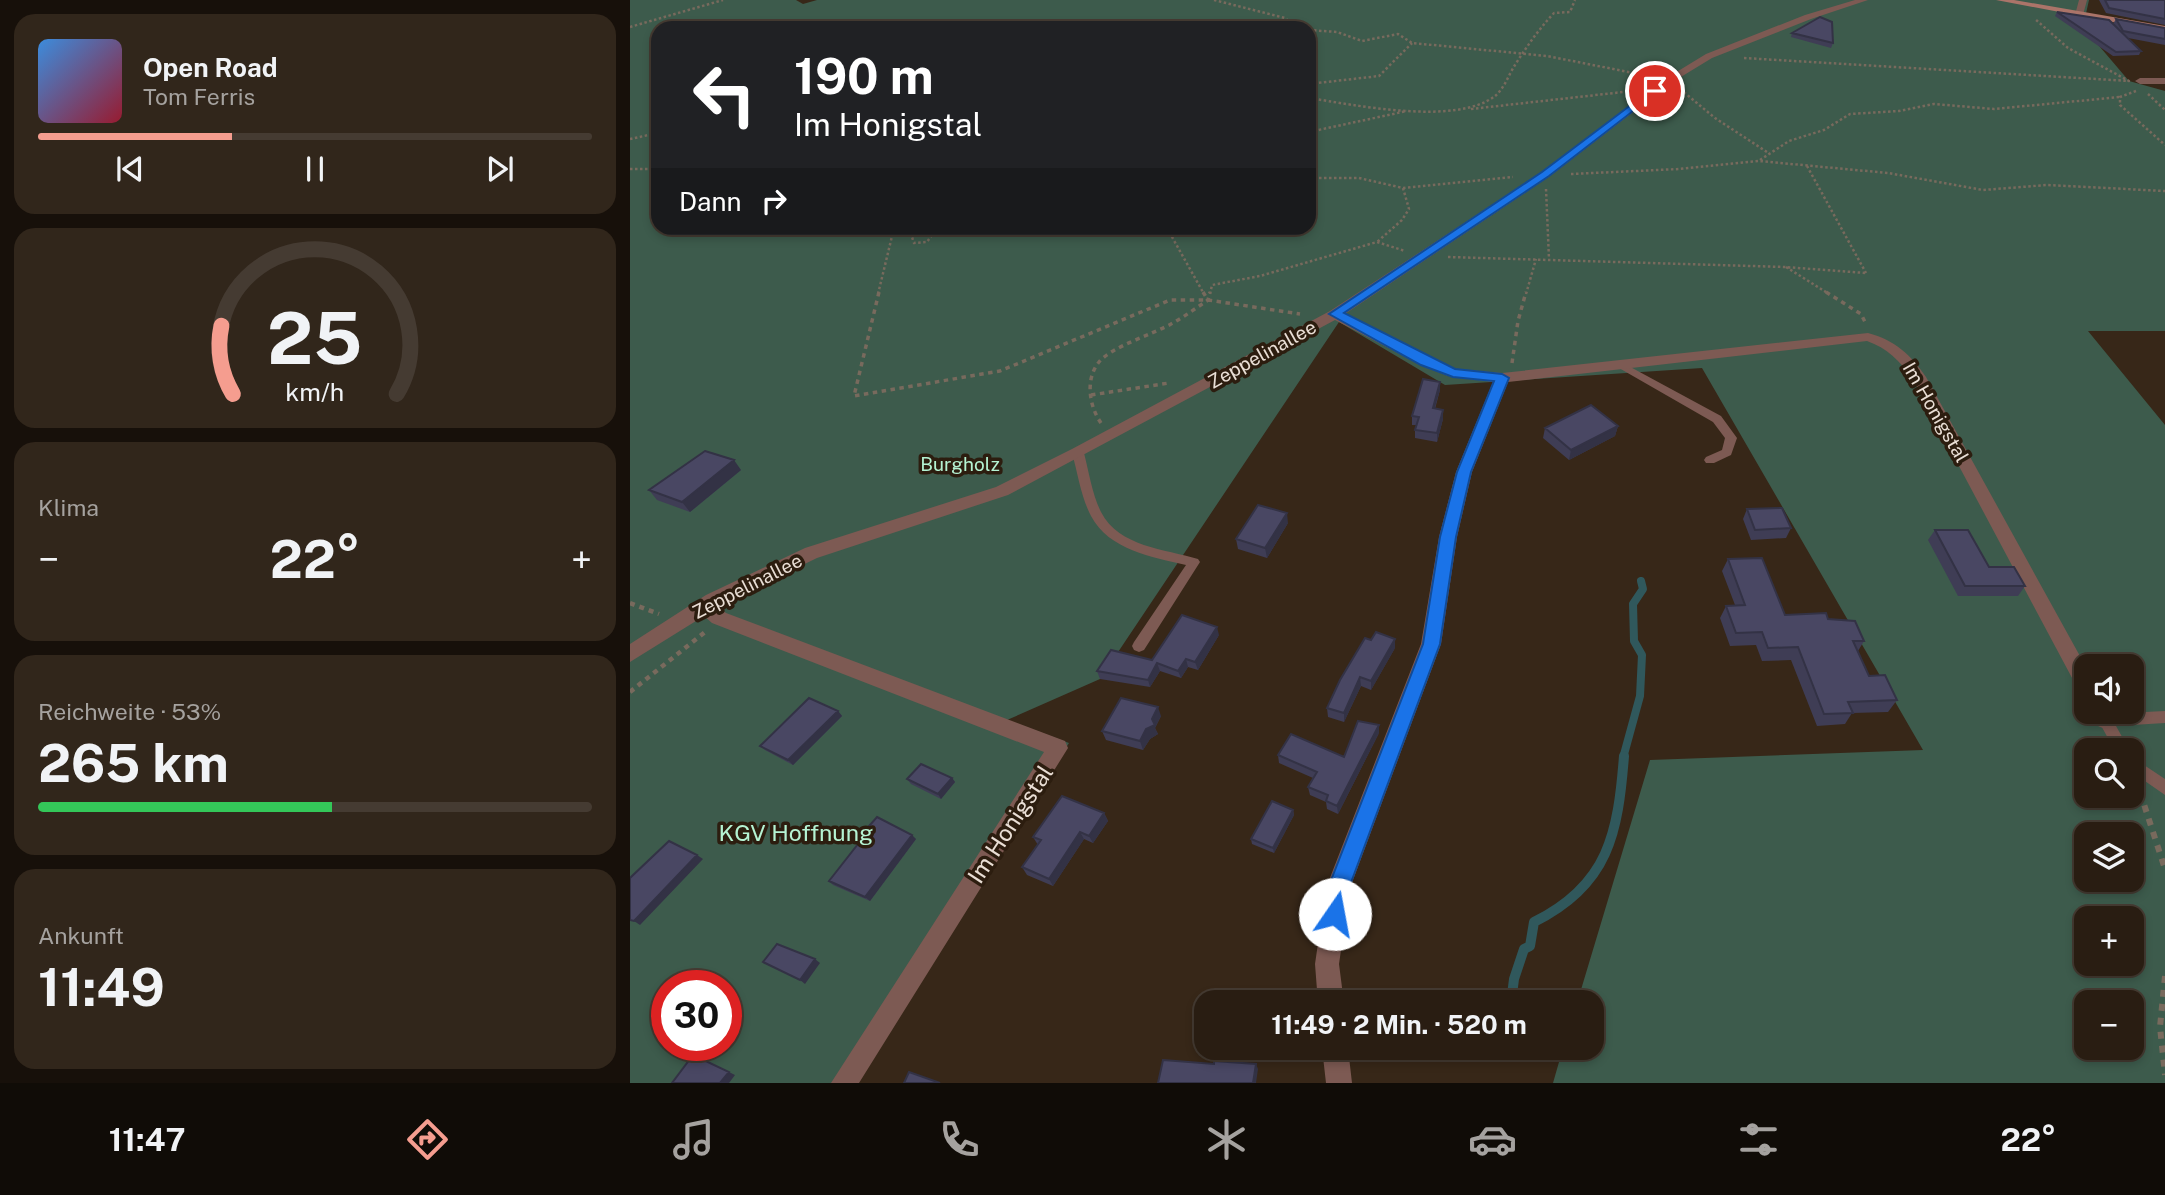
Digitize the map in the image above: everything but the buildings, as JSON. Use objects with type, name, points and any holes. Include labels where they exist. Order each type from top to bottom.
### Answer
[{"type":"street","name":"Zeppelinallee","points":[[630,654],[713,600],[811,553],[1002,491],[1114,434],[1335,314],[1425,257],[1546,174],[1668,81],[1709,56],[1818,13],[1864,0]]},
{"type":"street","points":[[2000,0],[2165,29]]},
{"type":"street","points":[[2080,15],[2083,0]]},
{"type":"street","points":[[2140,81],[2165,81]]},
{"type":"street","points":[[1335,314],[1426,362],[1453,373],[1502,378],[1868,337]]},
{"type":"street","name":"Im Honigstal","points":[[1868,337],[1884,341],[1902,354],[1919,377],[2074,663]]},
{"type":"street","points":[[1330,990],[1327,964],[1338,888],[1431,644],[1448,537],[1464,472],[1502,378]]},
{"type":"street","name":"Im Honigstal","points":[[713,600],[711,612],[719,618],[1058,748],[844,1083]]},
{"type":"street","points":[[1336,1060],[1339,1083]]},
{"type":"lane","points":[[1623,366],[1717,419],[1731,439],[1727,452],[1710,460]]},
{"type":"lane","points":[[1078,453],[1097,516],[1110,533],[1147,550],[1194,562],[1139,646]]},
{"type":"lane","points":[[2144,717],[2165,717]]},
{"type":"lane","points":[[2144,776],[2165,788]]},
{"type":"path","points":[[630,27],[723,0]]},
{"type":"path","points":[[1214,0],[1288,21]]},
{"type":"path","points":[[1463,109],[1495,97],[1535,34],[1554,13],[1570,12],[1575,0]]},
{"type":"path","points":[[1759,161],[1789,141],[1824,130],[1850,114],[1899,111],[1934,104],[1994,109],[2120,97],[2138,90],[2139,86],[2068,48],[2036,20],[2028,6]]},
{"type":"path","points":[[1316,30],[1337,32],[1362,41],[1398,34],[1412,43],[1612,68],[1668,81],[1770,154]]},
{"type":"path","points":[[1316,83],[1379,76],[1386,72],[1412,43]]},
{"type":"path","points":[[1709,56],[2129,81]]},
{"type":"path","points":[[1316,99],[1413,110],[1463,109],[1511,107],[1602,91],[1655,91]]},
{"type":"path","points":[[2120,97],[2120,104],[2165,145]]},
{"type":"path","points":[[1316,131],[1413,110]]},
{"type":"path","points":[[630,138],[651,134]]},
{"type":"path","points":[[1316,178],[1359,177],[1403,188],[1546,174],[1679,169],[1759,161],[1888,173],[1983,190],[2074,185],[2165,191]]},
{"type":"path","points":[[1377,242],[1425,257],[1786,267],[1866,273],[1806,165]]},
{"type":"path","points":[[630,169],[651,169]]},
{"type":"path","points":[[1546,174],[1549,260]]},
{"type":"path","points":[[1114,434],[1098,421],[1091,395],[1090,380],[1101,359],[1171,324],[1208,300],[1212,285],[1260,276],[1377,242],[1402,220],[1409,209],[1403,188]]},
{"type":"path","points":[[892,235],[854,396],[1000,371],[1170,300],[1208,300],[1299,314],[1335,314]]},
{"type":"path","points":[[911,235],[914,243],[927,242],[932,235]]},
{"type":"path","points":[[1171,235],[1208,300]]},
{"type":"path","points":[[1502,378],[1514,360],[1518,321],[1536,259]]},
{"type":"path","points":[[1786,267],[1861,314],[1868,337]]},
{"type":"path","points":[[1091,395],[1151,383],[1187,386],[1195,391]]},
{"type":"path","points":[[630,603],[678,621]]},
{"type":"path","points":[[630,692],[705,632]]},
{"type":"path","points":[[2144,803],[2165,869]]},
{"type":"path","points":[[2165,976],[2160,1027],[2165,1075]]},
{"type":"green space","name":"Burgholz","points":[[630,0],[796,0],[803,4],[817,0],[2089,0],[2083,27],[2129,81],[2165,91],[2165,331],[2088,331],[2165,425],[2165,1083],[1553,1083],[1560,1060],[1604,1060],[1604,990],[1581,990],[1650,760],[1923,750],[1702,368],[1445,385],[1339,322],[1100,679],[1007,720],[1069,743],[854,1083],[630,1083]]},
{"type":"waterway","points":[[1623,758],[1640,696],[1642,655],[1634,641],[1633,604],[1643,589],[1641,581]]},
{"type":"waterway","points":[[1513,990],[1524,949],[1530,946],[1534,922],[1579,891],[1594,874],[1605,854],[1618,809],[1624,756]]},
{"type":"route","points":[[1335,914],[1338,888],[1431,644],[1448,537],[1464,472],[1502,378],[1453,373],[1426,362],[1335,314],[1425,257],[1546,174],[1655,91]]},
{"type":"park label","name":"KGV Hoffnung","points":[[796,832]]}]
